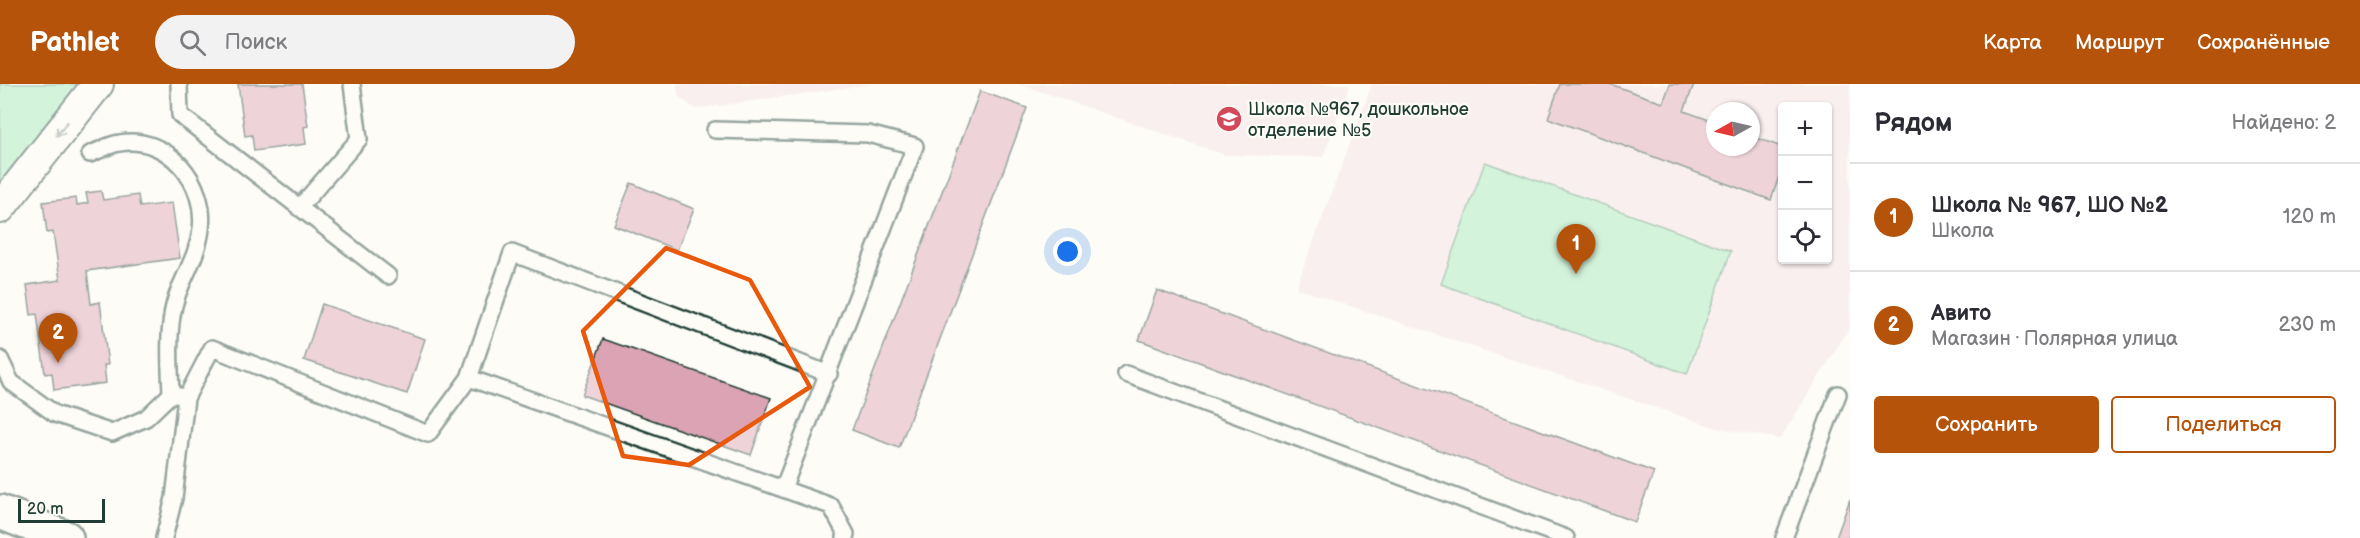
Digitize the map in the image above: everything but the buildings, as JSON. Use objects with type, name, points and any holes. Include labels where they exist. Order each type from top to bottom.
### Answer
[{"type":"main road","points":[[0,512],[66,538]]},
{"type":"street","points":[[0,208],[98,84]]},
{"type":"lane","points":[[179,84],[180,115],[388,276]]},
{"type":"lane","points":[[299,208],[359,139],[352,84]]},
{"type":"lane","points":[[715,130],[868,134],[915,146],[783,489]]},
{"type":"lane","points":[[90,154],[120,143],[151,144],[172,157],[188,172],[198,199],[202,228],[192,265],[181,284],[172,314],[178,396],[174,498],[164,538]]},
{"type":"lane","points":[[0,359],[11,382],[55,414],[112,433],[146,418],[178,396],[212,348],[428,434],[469,378],[512,253],[829,374]]},
{"type":"lane","points":[[1126,374],[1566,538]]},
{"type":"lane","points":[[469,378],[831,506],[846,534],[845,538]]},
{"type":"lane","points":[[1784,538],[1838,394]]},
{"type":"highlighted area","points":[[666,248],[750,280],[810,387],[689,465],[623,456],[583,331]]},
{"type":"shaded area","points":[[677,84],[874,84],[695,109],[678,96]]},
{"type":"shaded area","name":"Школа №967, дошкольное отделение №5","points":[[1019,84],[1350,84],[1323,157],[1225,155]]},
{"type":"shaded area","points":[[1372,84],[1850,84],[1850,327],[1780,439],[1717,428],[1296,288]]},
{"type":"green space","points":[[0,84],[88,84],[0,199]]},
{"type":"green space","points":[[1485,162],[1731,251],[1687,374],[1441,284]]},
{"type":"place","name":"Школа №967, дошкольное отделение №5","points":[[1229,119]]},
{"type":"place","name":"Школа № 967, ШО №2","points":[[1576,274]]},
{"type":"place","name":"Авито","points":[[58,363]]}]
